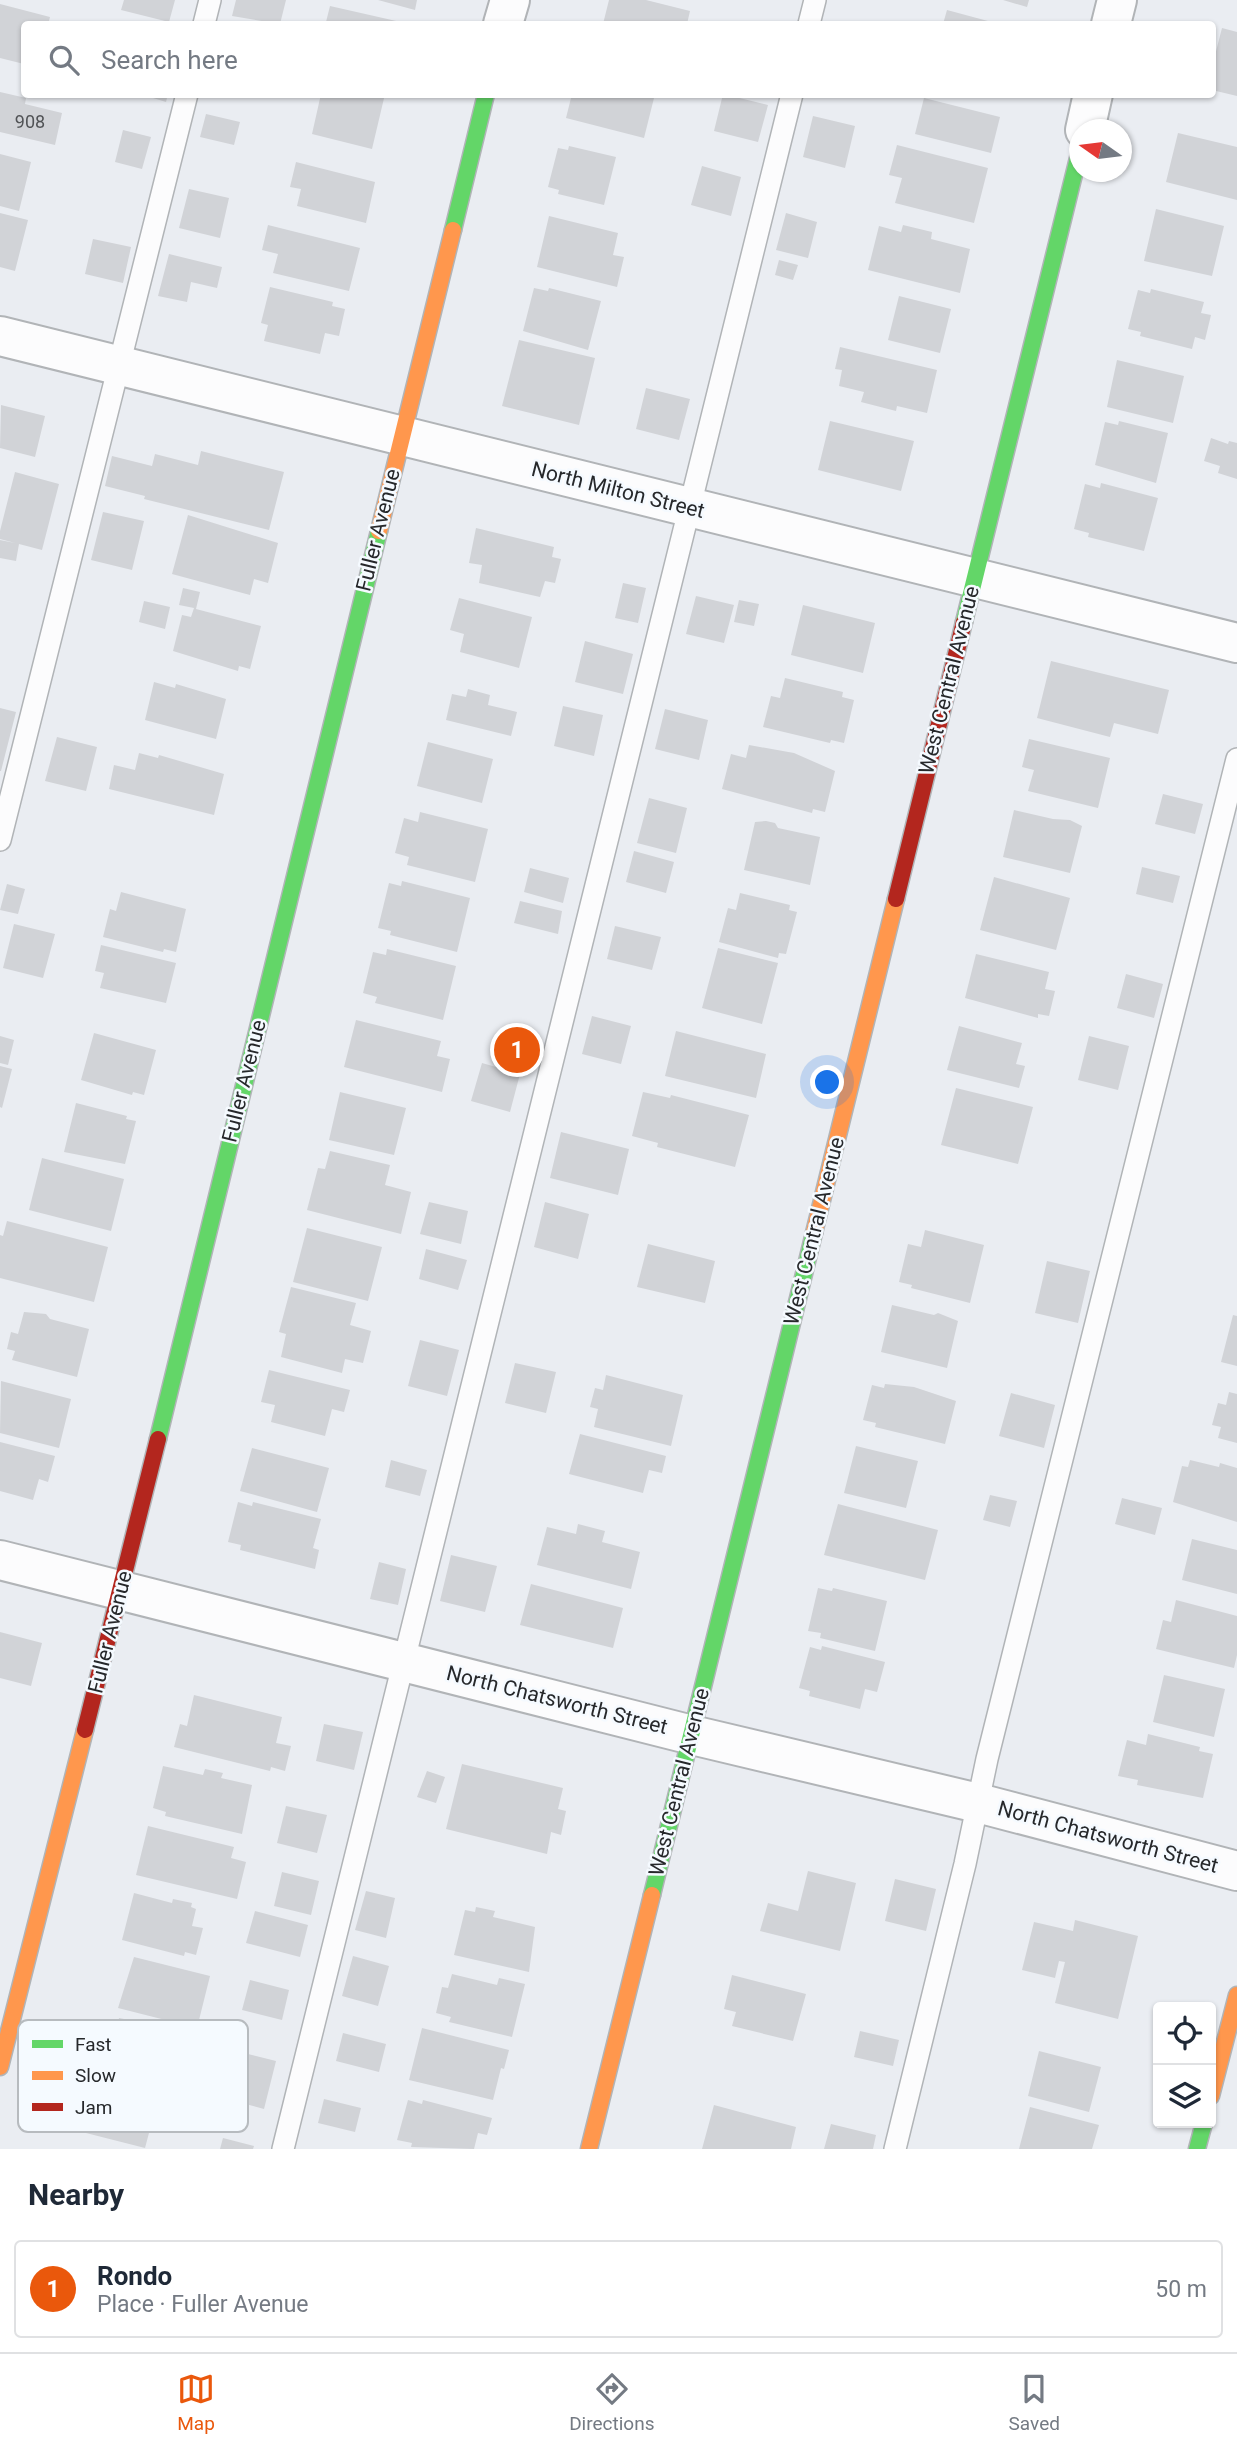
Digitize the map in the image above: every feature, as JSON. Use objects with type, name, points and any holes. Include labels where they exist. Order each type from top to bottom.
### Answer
[{"type":"street","points":[[504,21],[510,0]]},
{"type":"street","points":[[1112,21],[1117,0]]},
{"type":"street","name":"Fuller Avenue","points":[[0,2067],[120,1590],[485,98]]},
{"type":"street","points":[[1087,119],[1092,98]]},
{"type":"street","name":"West Central Avenue","points":[[589,2149],[1072,182]]},
{"type":"street","name":"North Milton Street","points":[[0,336],[1237,643]]},
{"type":"street","name":"North Chatsworth Street","points":[[0,1560],[692,1735],[978,1803],[1237,1871]]},
{"type":"street","points":[[1216,2077],[1237,1995]]},
{"type":"street","points":[[1197,2149],[1203,2128]]},
{"type":"lane","points":[[205,21],[210,0]]},
{"type":"lane","points":[[810,21],[815,0]]},
{"type":"lane","points":[[0,840],[186,98]]},
{"type":"lane","points":[[283,2149],[791,98]]},
{"type":"lane","points":[[895,2149],[1237,759]]},
{"type":"building","points":[[124,0],[175,0],[169,21],[121,10]]},
{"type":"building","points":[[236,0],[286,0],[281,21],[232,16]]},
{"type":"building","points":[[378,0],[417,0],[415,10]]},
{"type":"building","points":[[609,0],[646,0],[690,11],[688,21],[604,21]]},
{"type":"building","points":[[1003,0],[1029,0],[1027,7]]},
{"type":"building","points":[[0,4],[50,17],[49,21],[21,21],[21,63],[0,58]]},
{"type":"building","points":[[330,6],[396,21],[326,21]]},
{"type":"building","points":[[947,10],[988,21],[944,21]]},
{"type":"building","points":[[1222,28],[1237,32],[1237,96],[1216,91],[1216,51]]},
{"type":"building","points":[[0,92],[26,98],[25,104],[62,113],[55,145],[0,132]]},
{"type":"building","points":[[320,98],[384,98],[372,149],[312,134]]},
{"type":"building","points":[[571,98],[654,98],[644,138],[566,118]]},
{"type":"building","points":[[722,98],[739,98],[768,105],[758,142],[714,131]]},
{"type":"building","points":[[924,98],[1000,117],[991,153],[915,134]]},
{"type":"building","points":[[206,114],[240,122],[234,145],[200,137]]},
{"type":"building","points":[[813,116],[855,126],[845,168],[803,157]]},
{"type":"building","points":[[123,130],[151,137],[142,169],[115,162]]},
{"type":"building","points":[[1178,133],[1237,147],[1237,200],[1166,182]]},
{"type":"building","points":[[897,145],[988,168],[974,223],[895,203],[902,178],[889,175]]},
{"type":"building","points":[[569,146],[616,157],[604,205],[558,194],[559,190],[548,187],[558,148],[568,150]]},
{"type":"building","points":[[0,154],[31,162],[19,211],[0,206]]},
{"type":"building","points":[[296,162],[375,182],[366,223],[297,206],[301,189],[290,187]]},
{"type":"building","points":[[702,166],[741,177],[731,216],[691,205]]},
{"type":"building","points":[[189,189],[229,198],[220,238],[179,228]]},
{"type":"building","points":[[1156,209],[1224,226],[1212,276],[1144,261]]},
{"type":"building","points":[[0,213],[28,220],[15,271],[0,267]]},
{"type":"building","points":[[786,213],[817,222],[808,258],[776,250]]},
{"type":"building","points":[[549,216],[618,233],[613,255],[624,257],[617,287],[537,267]]},
{"type":"building","points":[[268,225],[360,248],[349,291],[273,273],[278,254],[262,250]]},
{"type":"building","points":[[903,225],[932,232],[931,239],[970,249],[960,293],[868,270],[879,226],[901,232]]},
{"type":"building","points":[[93,239],[131,247],[123,283],[85,274]]},
{"type":"building","points":[[169,254],[222,267],[217,288],[191,282],[187,302],[158,296]]},
{"type":"building","points":[[779,260],[798,265],[793,280],[775,275]]},
{"type":"building","points":[[270,287],[333,302],[332,306],[345,309],[339,336],[325,333],[320,354],[264,341],[268,325],[261,323]]},
{"type":"building","points":[[534,288],[548,291],[549,288],[601,301],[588,350],[523,331]]},
{"type":"building","points":[[1151,289],[1204,302],[1201,313],[1211,315],[1205,340],[1195,337],[1192,349],[1140,336],[1141,332],[1128,329],[1138,290],[1150,293]]},
{"type":"building","points":[[899,296],[951,309],[940,353],[888,340]]},
{"type":"building","points":[[519,340],[595,358],[579,425],[502,406]]},
{"type":"building","points":[[840,347],[937,370],[927,413],[897,406],[896,411],[861,402],[864,392],[839,386],[842,370],[835,369]]},
{"type":"building","points":[[1117,360],[1184,376],[1173,423],[1107,407]]},
{"type":"building","points":[[646,388],[690,399],[679,440],[636,429]]},
{"type":"building","points":[[1,405],[45,416],[35,457],[0,448]]},
{"type":"building","points":[[830,421],[914,441],[901,491],[818,470]]},
{"type":"building","points":[[1119,421],[1168,433],[1156,483],[1095,465],[1105,422],[1118,425]]},
{"type":"building","points":[[1211,438],[1228,444],[1229,441],[1237,443],[1237,479],[1218,473],[1220,466],[1204,461]]},
{"type":"building","points":[[201,451],[284,472],[269,530],[144,499],[145,496],[105,486],[112,456],[152,466],[155,454],[198,465]]},
{"type":"building","points":[[15,472],[59,484],[42,550],[19,544],[16,561],[0,558],[0,540],[15,543],[0,539],[0,531]]},
{"type":"building","points":[[1101,483],[1158,498],[1144,551],[1088,537],[1089,533],[1074,529],[1085,484],[1100,488]]},
{"type":"building","points":[[103,512],[144,521],[132,570],[91,560]]},
{"type":"building","points":[[188,515],[278,543],[268,583],[254,579],[250,595],[172,574]]},
{"type":"building","points":[[476,528],[554,547],[552,557],[561,559],[555,583],[545,581],[540,597],[479,583],[482,565],[469,563]]},
{"type":"building","points":[[623,583],[646,588],[638,623],[615,618]]},
{"type":"building","points":[[183,588],[200,592],[196,609],[261,626],[250,669],[239,666],[238,671],[173,651],[182,615],[191,617],[194,608],[179,605]]},
{"type":"building","points":[[696,596],[734,605],[724,643],[686,634]]},
{"type":"building","points":[[459,598],[532,617],[519,668],[460,652],[464,634],[450,630]]},
{"type":"building","points":[[739,600],[759,604],[754,626],[734,622]]},
{"type":"building","points":[[144,601],[170,607],[165,629],[139,622]]},
{"type":"building","points":[[803,605],[875,623],[863,673],[791,655]]},
{"type":"building","points":[[585,641],[633,654],[623,694],[575,682]]},
{"type":"building","points":[[1051,661],[1169,690],[1158,734],[1114,723],[1110,737],[1037,718]]},
{"type":"building","points":[[785,678],[843,692],[842,697],[854,700],[844,743],[831,740],[830,743],[763,727],[771,696],[780,698]]},
{"type":"building","points":[[154,682],[175,688],[176,684],[226,699],[216,739],[145,720]]},
{"type":"building","points":[[468,689],[490,695],[488,705],[517,712],[511,736],[446,720],[452,694],[466,697]]},
{"type":"building","points":[[563,706],[603,715],[594,756],[554,746]]},
{"type":"building","points":[[0,708],[16,712],[1,771],[0,771]]},
{"type":"building","points":[[665,709],[708,720],[699,760],[655,749]]},
{"type":"building","points":[[57,737],[97,747],[86,791],[45,781]]},
{"type":"building","points":[[1029,739],[1110,758],[1098,808],[1028,791],[1034,770],[1022,767]]},
{"type":"building","points":[[428,742],[493,759],[482,803],[417,786]]},
{"type":"building","points":[[749,745],[794,753],[835,771],[825,812],[813,809],[812,813],[722,789],[731,754],[746,758]]},
{"type":"building","points":[[139,753],[158,758],[159,755],[224,774],[214,815],[109,789],[114,765],[135,770]]},
{"type":"building","points":[[1163,794],[1203,804],[1195,834],[1155,824]]},
{"type":"building","points":[[649,798],[687,808],[676,853],[637,843]]},
{"type":"building","points":[[1014,810],[1070,820],[1082,826],[1070,873],[1003,857]]},
{"type":"building","points":[[420,812],[488,829],[475,882],[407,865],[409,857],[395,853],[404,818],[418,822]]},
{"type":"building","points":[[755,822],[775,823],[778,828],[820,837],[810,885],[744,870]]},
{"type":"building","points":[[634,851],[674,862],[666,893],[626,882]]},
{"type":"building","points":[[1142,867],[1180,876],[1173,903],[1136,894]]},
{"type":"building","points":[[530,868],[569,878],[563,903],[524,892]]},
{"type":"building","points":[[994,877],[1070,898],[1056,950],[980,930]]},
{"type":"building","points":[[402,881],[470,898],[457,952],[390,935],[391,931],[378,928],[389,883],[401,886]]},
{"type":"building","points":[[7,884],[25,889],[18,914],[0,910]]},
{"type":"building","points":[[121,892],[186,909],[176,952],[164,949],[163,952],[103,937],[110,909],[116,911]]},
{"type":"building","points":[[740,893],[790,905],[789,910],[797,912],[786,954],[779,953],[778,958],[719,942],[728,908],[736,910]]},
{"type":"building","points":[[520,901],[562,911],[558,934],[514,923]]},
{"type":"building","points":[[14,924],[55,934],[43,978],[3,968]]},
{"type":"building","points":[[615,926],[661,937],[652,970],[607,959]]},
{"type":"building","points":[[101,945],[176,963],[166,1003],[100,988],[104,973],[95,971]]},
{"type":"building","points":[[718,948],[778,963],[762,1024],[702,1008]]},
{"type":"building","points":[[387,949],[456,966],[443,1020],[375,1003],[377,997],[363,993],[373,952],[386,955]]},
{"type":"building","points":[[976,954],[1049,972],[1045,989],[1055,991],[1049,1016],[1038,1014],[1038,1018],[965,998]]},
{"type":"building","points":[[1126,974],[1163,984],[1154,1018],[1117,1008]]},
{"type":"building","points":[[592,1016],[631,1026],[621,1064],[582,1054]]},
{"type":"building","points":[[356,1020],[441,1041],[437,1056],[450,1059],[442,1092],[344,1067]]},
{"type":"building","points":[[959,1026],[1022,1043],[1016,1064],[1025,1066],[1019,1088],[947,1070]]},
{"type":"building","points":[[676,1031],[766,1054],[756,1098],[665,1076]]},
{"type":"building","points":[[94,1033],[156,1050],[144,1095],[133,1092],[132,1095],[81,1080]]},
{"type":"building","points":[[0,1036],[14,1040],[8,1065],[0,1063]]},
{"type":"building","points":[[1089,1036],[1129,1046],[1118,1090],[1078,1080]]},
{"type":"building","points":[[482,1063],[520,1074],[510,1112],[471,1101]]},
{"type":"building","points":[[0,1066],[12,1069],[2,1108],[0,1107]]},
{"type":"building","points":[[956,1088],[1033,1107],[1018,1164],[941,1145]]},
{"type":"building","points":[[340,1092],[406,1108],[394,1155],[329,1140]]},
{"type":"building","points":[[643,1092],[670,1098],[671,1095],[749,1115],[735,1167],[657,1147],[658,1143],[632,1136]]},
{"type":"building","points":[[76,1103],[127,1116],[126,1119],[136,1121],[125,1164],[64,1152]]},
{"type":"building","points":[[561,1132],[629,1149],[618,1195],[550,1178]]},
{"type":"building","points":[[330,1151],[390,1165],[385,1185],[411,1192],[401,1234],[307,1210],[318,1168],[325,1169]]},
{"type":"building","points":[[42,1158],[124,1179],[111,1231],[29,1210]]},
{"type":"building","points":[[429,1202],[468,1211],[461,1244],[420,1234]]},
{"type":"building","points":[[545,1202],[589,1214],[578,1259],[534,1247]]},
{"type":"building","points":[[7,1221],[108,1247],[94,1302],[0,1278],[0,1235],[3,1236]]},
{"type":"building","points":[[307,1228],[382,1247],[368,1301],[293,1282]]},
{"type":"building","points":[[925,1230],[984,1245],[970,1303],[911,1288],[912,1285],[899,1282],[908,1244],[921,1247]]},
{"type":"building","points":[[648,1244],[715,1261],[705,1303],[637,1287]]},
{"type":"building","points":[[426,1249],[467,1260],[458,1290],[419,1279]]},
{"type":"building","points":[[1047,1261],[1090,1271],[1078,1323],[1035,1313]]},
{"type":"building","points":[[291,1287],[356,1303],[350,1325],[371,1331],[363,1363],[345,1359],[342,1373],[281,1357],[286,1334],[279,1332]]},
{"type":"building","points":[[892,1305],[934,1315],[938,1313],[958,1321],[947,1368],[881,1352]]},
{"type":"building","points":[[24,1312],[46,1314],[50,1319],[89,1329],[77,1377],[12,1360],[15,1351],[7,1349],[11,1332],[18,1334]]},
{"type":"building","points":[[1233,1315],[1237,1316],[1237,1366],[1221,1362]]},
{"type":"building","points":[[420,1340],[459,1350],[447,1396],[408,1386]]},
{"type":"building","points":[[515,1363],[556,1372],[546,1413],[505,1403]]},
{"type":"building","points":[[269,1370],[350,1390],[344,1412],[332,1409],[325,1436],[271,1422],[275,1405],[261,1402]]},
{"type":"building","points":[[606,1375],[683,1395],[671,1446],[594,1427],[598,1409],[590,1407],[595,1388],[603,1390]]},
{"type":"building","points":[[1,1381],[71,1399],[59,1448],[0,1433]]},
{"type":"building","points":[[885,1384],[914,1387],[956,1401],[945,1444],[875,1427],[876,1423],[863,1420],[872,1385],[884,1388]]},
{"type":"building","points":[[1229,1392],[1237,1394],[1237,1443],[1218,1438],[1221,1427],[1212,1425],[1218,1403],[1226,1405]]},
{"type":"building","points":[[1011,1393],[1055,1405],[1044,1448],[999,1436]]},
{"type":"building","points":[[580,1434],[666,1456],[662,1473],[649,1470],[643,1493],[569,1474]]},
{"type":"building","points":[[0,1442],[55,1456],[48,1482],[39,1479],[33,1500],[0,1491]]},
{"type":"building","points":[[856,1446],[918,1461],[906,1508],[844,1493]]},
{"type":"building","points":[[252,1448],[329,1468],[317,1512],[240,1491]]},
{"type":"building","points":[[391,1460],[427,1470],[420,1496],[385,1487]]},
{"type":"building","points":[[1190,1460],[1237,1468],[1237,1522],[1173,1502],[1182,1466],[1188,1467]]},
{"type":"building","points":[[990,1495],[1017,1501],[1010,1527],[983,1520]]},
{"type":"building","points":[[1122,1498],[1162,1508],[1155,1535],[1115,1524]]},
{"type":"building","points":[[238,1502],[252,1506],[253,1502],[321,1519],[313,1548],[319,1550],[315,1569],[240,1550],[241,1545],[228,1542]]},
{"type":"building","points":[[838,1504],[938,1530],[925,1580],[824,1555]]},
{"type":"building","points":[[578,1524],[605,1531],[602,1542],[640,1552],[631,1589],[537,1565],[547,1527],[576,1534]]},
{"type":"building","points":[[1192,1539],[1237,1550],[1237,1594],[1182,1580]]},
{"type":"building","points":[[451,1555],[497,1566],[485,1612],[440,1601]]},
{"type":"building","points":[[379,1562],[406,1569],[398,1605],[370,1599]]},
{"type":"building","points":[[531,1584],[623,1608],[613,1648],[520,1625]]},
{"type":"building","points":[[818,1588],[832,1591],[833,1588],[887,1601],[875,1651],[820,1638],[821,1633],[808,1631]]},
{"type":"building","points":[[1176,1600],[1237,1616],[1237,1655],[1234,1668],[1156,1649],[1163,1620],[1171,1622]]},
{"type":"building","points":[[0,1632],[42,1643],[31,1686],[0,1678]]},
{"type":"building","points":[[822,1646],[885,1662],[877,1692],[865,1689],[860,1709],[809,1696],[810,1691],[799,1688],[810,1647],[821,1650]]},
{"type":"building","points":[[1164,1675],[1225,1689],[1214,1737],[1153,1722]]},
{"type":"building","points":[[194,1695],[282,1717],[276,1743],[291,1746],[285,1771],[271,1767],[270,1771],[174,1747],[180,1724],[187,1726]]},
{"type":"building","points":[[324,1724],[363,1732],[354,1770],[316,1761]]},
{"type":"building","points":[[1148,1734],[1200,1747],[1199,1751],[1213,1754],[1203,1798],[1137,1785],[1138,1780],[1118,1776],[1127,1740],[1146,1745]]},
{"type":"building","points":[[462,1764],[563,1788],[558,1809],[566,1811],[561,1835],[551,1832],[547,1854],[446,1829]]},
{"type":"building","points":[[163,1766],[203,1775],[205,1769],[223,1773],[221,1778],[252,1785],[242,1834],[165,1816],[166,1812],[153,1808]]},
{"type":"building","points":[[427,1771],[445,1777],[436,1803],[417,1797]]},
{"type":"building","points":[[286,1806],[327,1815],[317,1853],[277,1843]]},
{"type":"building","points":[[148,1826],[234,1847],[231,1858],[246,1862],[237,1899],[136,1875]]},
{"type":"building","points":[[808,1871],[856,1883],[840,1951],[760,1931],[768,1903],[798,1911]]},
{"type":"building","points":[[282,1872],[319,1881],[311,1915],[274,1906]]},
{"type":"building","points":[[895,1879],[936,1889],[926,1931],[885,1921]]},
{"type":"building","points":[[366,1891],[395,1898],[386,1938],[355,1930]]},
{"type":"building","points":[[134,1893],[172,1903],[173,1899],[192,1903],[191,1907],[196,1909],[192,1926],[203,1928],[196,1955],[185,1952],[184,1956],[122,1940]]},
{"type":"building","points":[[476,1907],[495,1911],[493,1917],[535,1927],[529,1972],[454,1955],[465,1910],[475,1912]]},
{"type":"building","points":[[255,1911],[308,1925],[300,1957],[246,1943]]},
{"type":"building","points":[[1075,1920],[1138,1936],[1118,2019],[1055,2003],[1065,1962],[1059,1961],[1055,1978],[1022,1970],[1034,1922],[1073,1931]]},
{"type":"building","points":[[353,1956],[389,1966],[378,2006],[342,1996]]},
{"type":"building","points":[[134,1957],[210,1976],[199,2020],[165,2020],[118,2008]]},
{"type":"building","points":[[452,1974],[497,1985],[499,1978],[525,1984],[512,2037],[449,2022],[451,2017],[436,2013],[442,1987],[448,1988]]},
{"type":"building","points":[[732,1975],[806,1994],[793,2041],[732,2026],[736,2012],[724,2009]]},
{"type":"building","points":[[250,1980],[289,1990],[282,2020],[242,2010]]},
{"type":"building","points":[[422,2028],[509,2050],[504,2069],[501,2068],[493,2100],[409,2080]]},
{"type":"building","points":[[860,2031],[899,2040],[893,2066],[854,2057]]},
{"type":"building","points":[[343,2033],[386,2044],[379,2072],[336,2061]]},
{"type":"building","points":[[1039,2051],[1101,2067],[1089,2112],[1028,2096]]},
{"type":"building","points":[[248,2054],[276,2061],[264,2109],[248,2105]]},
{"type":"building","points":[[324,2099],[361,2108],[355,2132],[318,2123]]},
{"type":"building","points":[[408,2100],[422,2104],[423,2100],[492,2118],[487,2135],[478,2133],[474,2149],[411,2147],[412,2143],[397,2140]]},
{"type":"building","points":[[714,2105],[796,2127],[791,2149],[702,2149]]},
{"type":"building","points":[[1030,2107],[1099,2125],[1092,2149],[1019,2149]]},
{"type":"building","points":[[831,2124],[876,2135],[873,2149],[824,2149]]},
{"type":"building","points":[[86,2132],[149,2132],[145,2148]]},
{"type":"building","points":[[223,2138],[254,2146],[253,2149],[220,2149]]},
{"type":"traffic: fast","points":[[453,230],[485,98]]},
{"type":"traffic: fast","points":[[964,622],[1072,182]]},
{"type":"traffic: fast","points":[[158,1439],[379,531]]},
{"type":"traffic: fast","points":[[652,1895],[814,1233]]},
{"type":"traffic: fast","points":[[1197,2149],[1203,2128]]},
{"type":"traffic: slow","points":[[379,531],[453,230]]},
{"type":"traffic: slow","points":[[814,1233],[896,899]]},
{"type":"traffic: slow","points":[[0,2067],[85,1730]]},
{"type":"traffic: slow","points":[[589,2149],[652,1895]]},
{"type":"traffic: slow","points":[[1216,2077],[1237,1995]]},
{"type":"traffic: jam","points":[[896,899],[964,622]]},
{"type":"traffic: jam","points":[[85,1730],[158,1439]]},
{"type":"place","name":"Rondo","points":[[517,1050]]}]
